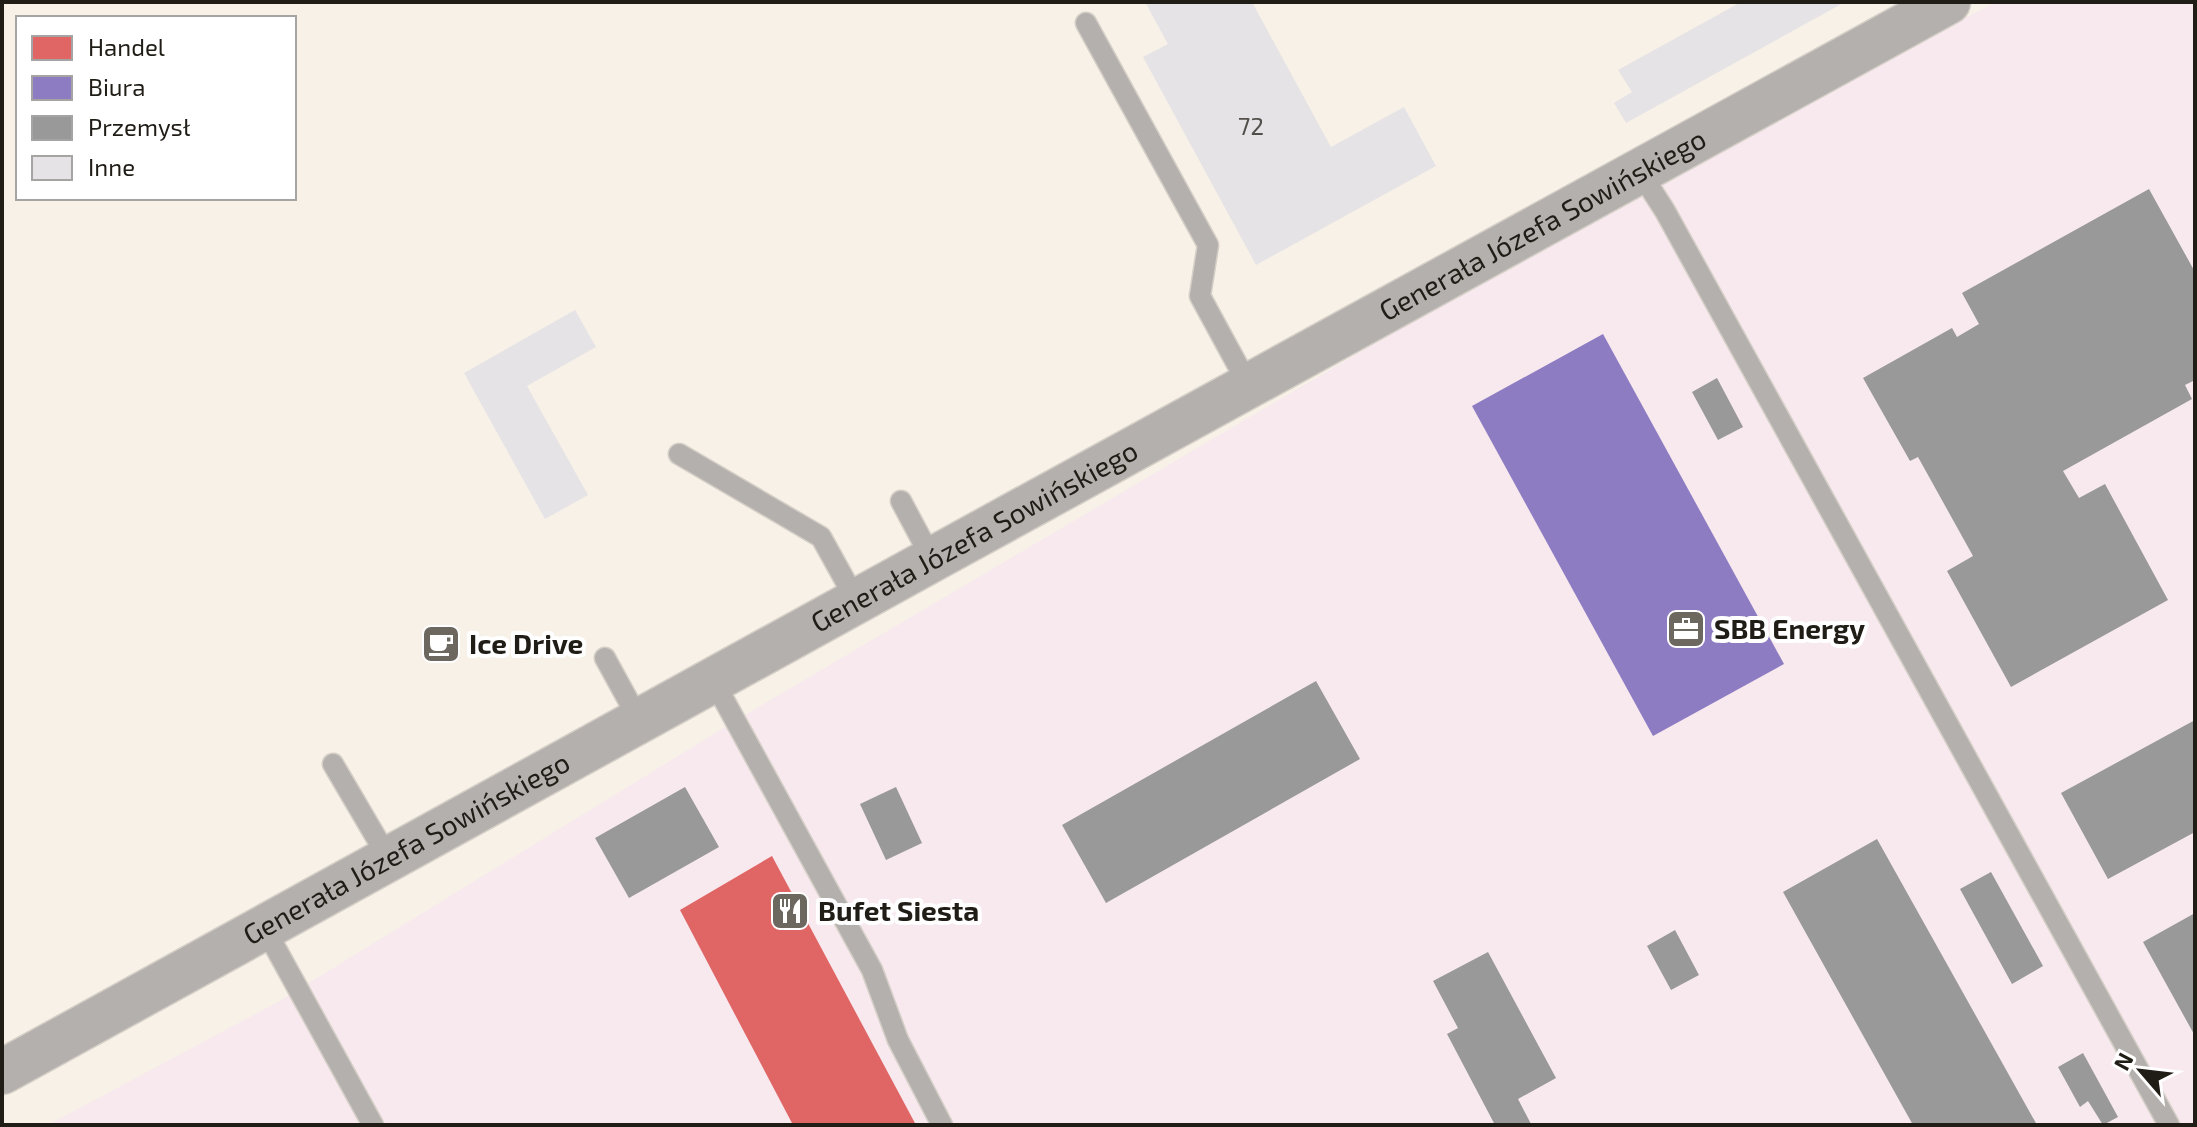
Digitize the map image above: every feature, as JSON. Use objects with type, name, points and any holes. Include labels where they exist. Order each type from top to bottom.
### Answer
[{"type":"street","name":"Generała Józefa Sowińskiego","points":[[2,1072],[387,856],[1250,388],[1948,2]]},
{"type":"lane","points":[[1086,23],[1208,245],[1200,296],[1250,388]]},
{"type":"lane","points":[[1640,172],[1665,211],[2169,1125]]},
{"type":"lane","points":[[679,454],[821,537],[857,602]]},
{"type":"lane","points":[[901,501],[933,561]]},
{"type":"lane","points":[[605,658],[639,720]]},
{"type":"lane","points":[[713,680],[872,970],[898,1040],[942,1125]]},
{"type":"lane","points":[[333,764],[387,856]]},
{"type":"lane","points":[[264,927],[373,1125]]},
{"type":"shaded area","points":[[1996,2],[2195,2],[2195,1125],[48,1125],[278,1002],[735,721],[1604,208]]},
{"type":"building: Handel","points":[[772,856],[916,1125],[793,1125],[680,910]]},
{"type":"building: Biura","points":[[1603,334],[1784,664],[1653,736],[1472,406]]},
{"type":"building: Przemysł","points":[[2149,189],[2195,272],[2195,380],[2185,385],[2192,399],[2063,471],[2079,498],[2105,484],[2168,600],[2011,687],[1947,571],[1973,556],[1918,457],[1910,461],[1863,378],[1952,328],[1957,337],[1979,324],[1962,293]]},
{"type":"building: Przemysł","points":[[1717,378],[1743,427],[1718,440],[1692,392]]},
{"type":"building: Przemysł","points":[[1316,681],[1360,759],[1106,903],[1062,825]]},
{"type":"building: Przemysł","points":[[2195,720],[2195,832],[2108,879],[2061,793]]},
{"type":"building: Przemysł","points":[[685,787],[719,847],[629,898],[595,838]]},
{"type":"building: Przemysł","points":[[896,787],[922,843],[886,860],[860,804]]},
{"type":"building: Przemysł","points":[[1877,839],[2037,1125],[1913,1125],[1783,892]]},
{"type":"building: Przemysł","points":[[1991,872],[2043,966],[2012,984],[1960,889]]},
{"type":"building: Przemysł","points":[[2195,913],[2195,1036],[2143,942]]},
{"type":"building: Przemysł","points":[[1675,930],[1699,975],[1671,990],[1647,946]]},
{"type":"building: Przemysł","points":[[1488,952],[1556,1078],[1518,1099],[1529,1125],[1495,1125],[1447,1034],[1458,1028],[1433,981]]},
{"type":"building: Przemysł","points":[[2083,1053],[2118,1117],[2103,1125],[2088,1101],[2080,1107],[2058,1067]]},
{"type":"building: Inne","points":[[1145,2],[1252,2],[1331,147],[1404,107],[1436,166],[1256,265],[1143,57],[1168,44]]},
{"type":"building: Inne","points":[[1741,2],[1845,2],[1626,123],[1614,103],[1632,92],[1618,70]]},
{"type":"building: Inne","points":[[575,310],[596,347],[527,386],[588,495],[545,519],[464,373]]},
{"type":"place","name":"SBB Energy","points":[[1686,629]]},
{"type":"place","name":"Ice Drive","points":[[441,644]]},
{"type":"place","name":"Bufet Siesta","points":[[790,911]]}]
